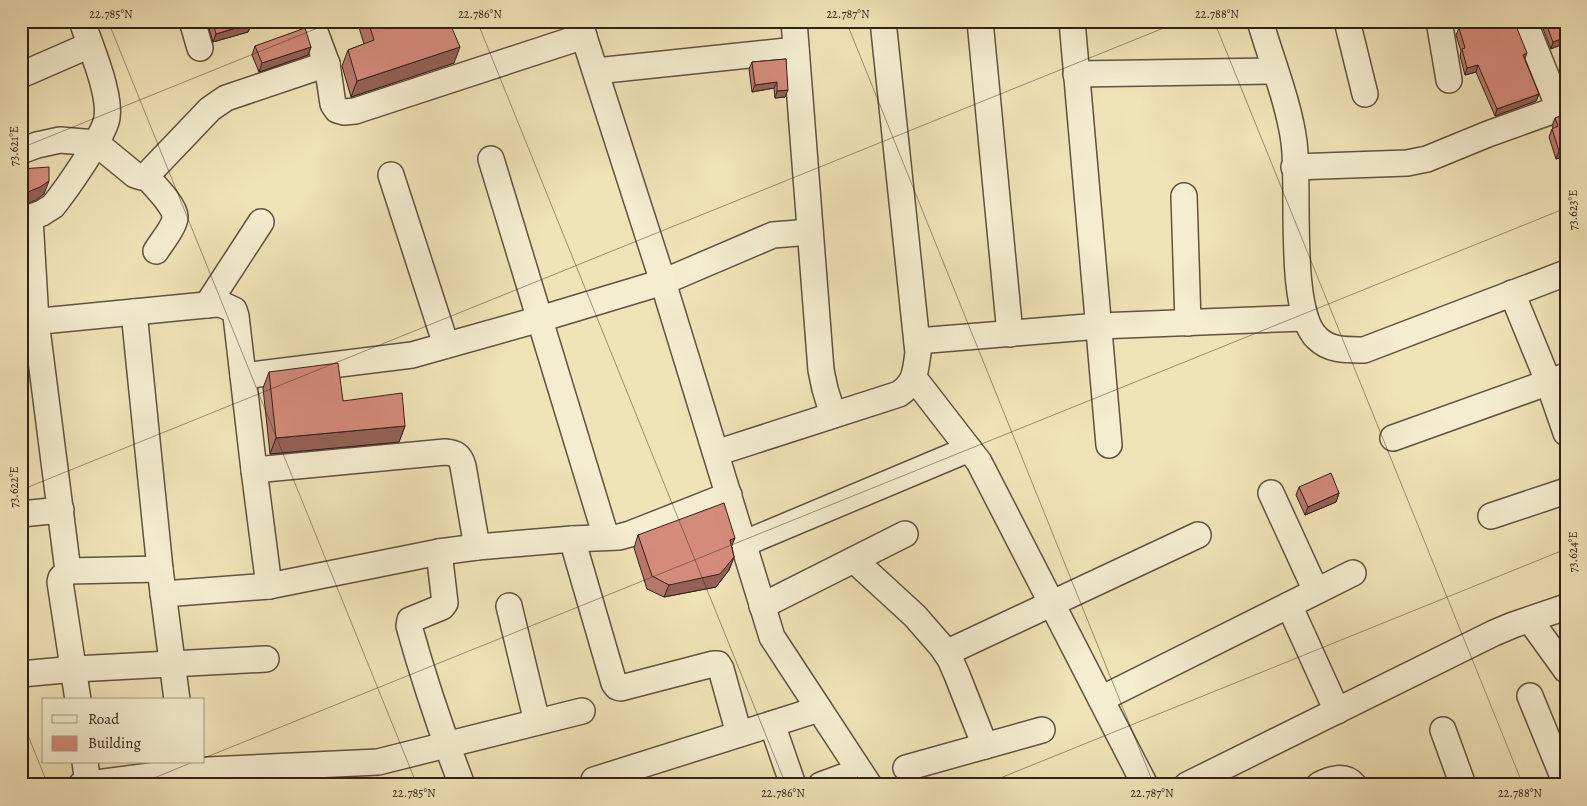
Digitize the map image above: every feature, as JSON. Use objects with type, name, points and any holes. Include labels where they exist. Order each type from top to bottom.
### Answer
[{"type":"street","points":[[68,571],[61,510],[29,322],[26,219],[42,213],[53,206],[96,143],[107,118],[107,101],[82,21]]},
{"type":"street","points":[[192,21],[200,48]]},
{"type":"street","points":[[311,21],[327,64],[333,104],[337,110],[350,111],[582,29],[663,282],[772,637],[864,778],[821,785]]},
{"type":"street","points":[[794,21],[821,370],[833,416]]},
{"type":"street","points":[[716,453],[899,394],[909,387],[914,378],[918,353],[917,341],[884,21]]},
{"type":"street","points":[[980,21],[1010,334]]},
{"type":"street","points":[[1072,21],[1109,445]]},
{"type":"street","points":[[1260,21],[1294,142],[1299,292],[1305,318],[1311,332],[1318,339],[1329,346],[1346,350],[1364,350],[1566,273]]},
{"type":"street","points":[[1347,21],[1365,94]]},
{"type":"street","points":[[1439,21],[1449,80]]},
{"type":"street","points":[[1294,167],[1407,163],[1427,159],[1562,107],[1524,21]]},
{"type":"street","points":[[21,74],[90,45]]},
{"type":"street","points":[[596,71],[796,50]]},
{"type":"street","points":[[21,151],[60,140],[96,143],[135,175],[146,176],[210,109],[226,98],[327,64]]},
{"type":"street","points":[[1076,74],[1275,71]]},
{"type":"street","points":[[491,159],[606,538]]},
{"type":"street","points":[[391,175],[446,345]]},
{"type":"street","points":[[146,176],[174,209],[176,216],[174,223],[156,251]]},
{"type":"street","points":[[1184,196],[1188,323]]},
{"type":"street","points":[[207,305],[261,222]]},
{"type":"street","points":[[243,376],[412,355],[540,320],[663,282],[773,235],[810,232]]},
{"type":"street","points":[[1512,292],[1557,379],[1566,433]]},
{"type":"street","points":[[29,322],[207,305],[223,305],[234,310],[269,586]]},
{"type":"street","points":[[134,312],[160,569],[177,698]]},
{"type":"street","points":[[917,341],[1098,326],[1305,318]]},
{"type":"street","points":[[914,378],[979,462],[1145,785]]},
{"type":"street","points":[[1393,438],[1557,379]]},
{"type":"street","points":[[743,544],[969,449]]},
{"type":"street","points":[[254,470],[445,452],[454,453],[461,459],[464,466],[477,547]]},
{"type":"street","points":[[1491,516],[1566,491]]},
{"type":"street","points":[[1270,493],[1316,591]]},
{"type":"street","points":[[163,594],[269,586],[439,552],[477,547],[606,538],[630,534],[729,496]]},
{"type":"street","points":[[21,514],[61,510]]},
{"type":"street","points":[[762,606],[905,534]]},
{"type":"street","points":[[946,654],[1198,535]]},
{"type":"street","points":[[572,539],[614,683],[617,687],[621,688],[718,664],[739,734]]},
{"type":"street","points":[[439,552],[445,602],[442,607],[410,620],[409,626],[420,666],[462,785]]},
{"type":"street","points":[[854,560],[915,616],[946,654],[957,675],[985,746]]},
{"type":"street","points":[[78,698],[75,669],[60,582],[61,578],[68,571],[160,569]]},
{"type":"street","points":[[1101,699],[1353,572]]},
{"type":"street","points":[[1288,605],[1337,711]]},
{"type":"street","points":[[508,606],[537,722]]},
{"type":"street","points":[[1187,785],[1494,633],[1566,607]]},
{"type":"street","points":[[1530,620],[1566,670]]},
{"type":"street","points":[[21,674],[172,663],[266,659]]},
{"type":"street","points":[[1530,696],[1566,784]]},
{"type":"street","points":[[594,780],[819,709]]},
{"type":"street","points":[[86,779],[186,767],[313,775],[378,762],[582,711]]},
{"type":"street","points":[[772,724],[793,785]]},
{"type":"street","points":[[906,768],[1042,730]]},
{"type":"street","points":[[1443,730],[1463,785]]},
{"type":"street","points":[[1319,785],[1327,780],[1339,778],[1350,780],[1354,785]]},
{"type":"building","points":[[213,21],[251,21],[252,23],[216,34]]},
{"type":"building","points":[[368,21],[434,21],[435,25],[449,21],[460,47],[357,81],[348,50],[374,40]]},
{"type":"building","points":[[1479,21],[1514,21],[1527,53],[1523,55],[1539,94],[1497,109],[1478,65],[1467,68],[1462,49],[1465,48],[1459,28]]},
{"type":"building","points":[[1545,21],[1564,21],[1566,37],[1553,42]]},
{"type":"building","points":[[305,28],[311,47],[262,63],[255,46]]},
{"type":"building","points":[[786,59],[788,90],[777,91],[777,82],[755,85],[752,62]]},
{"type":"building","points":[[1566,114],[1566,149],[1559,151],[1552,129],[1558,126],[1555,118]]},
{"type":"building","points":[[49,167],[49,181],[21,195],[21,169]]},
{"type":"building","points":[[338,363],[343,401],[402,393],[405,426],[276,438],[269,372]]},
{"type":"building","points":[[1331,473],[1339,493],[1308,507],[1299,487]]},
{"type":"building","points":[[724,503],[735,538],[730,540],[734,557],[720,574],[669,585],[652,576],[638,535]]},
{"type":"building","points":[[858,777],[865,785],[837,785]]}]
